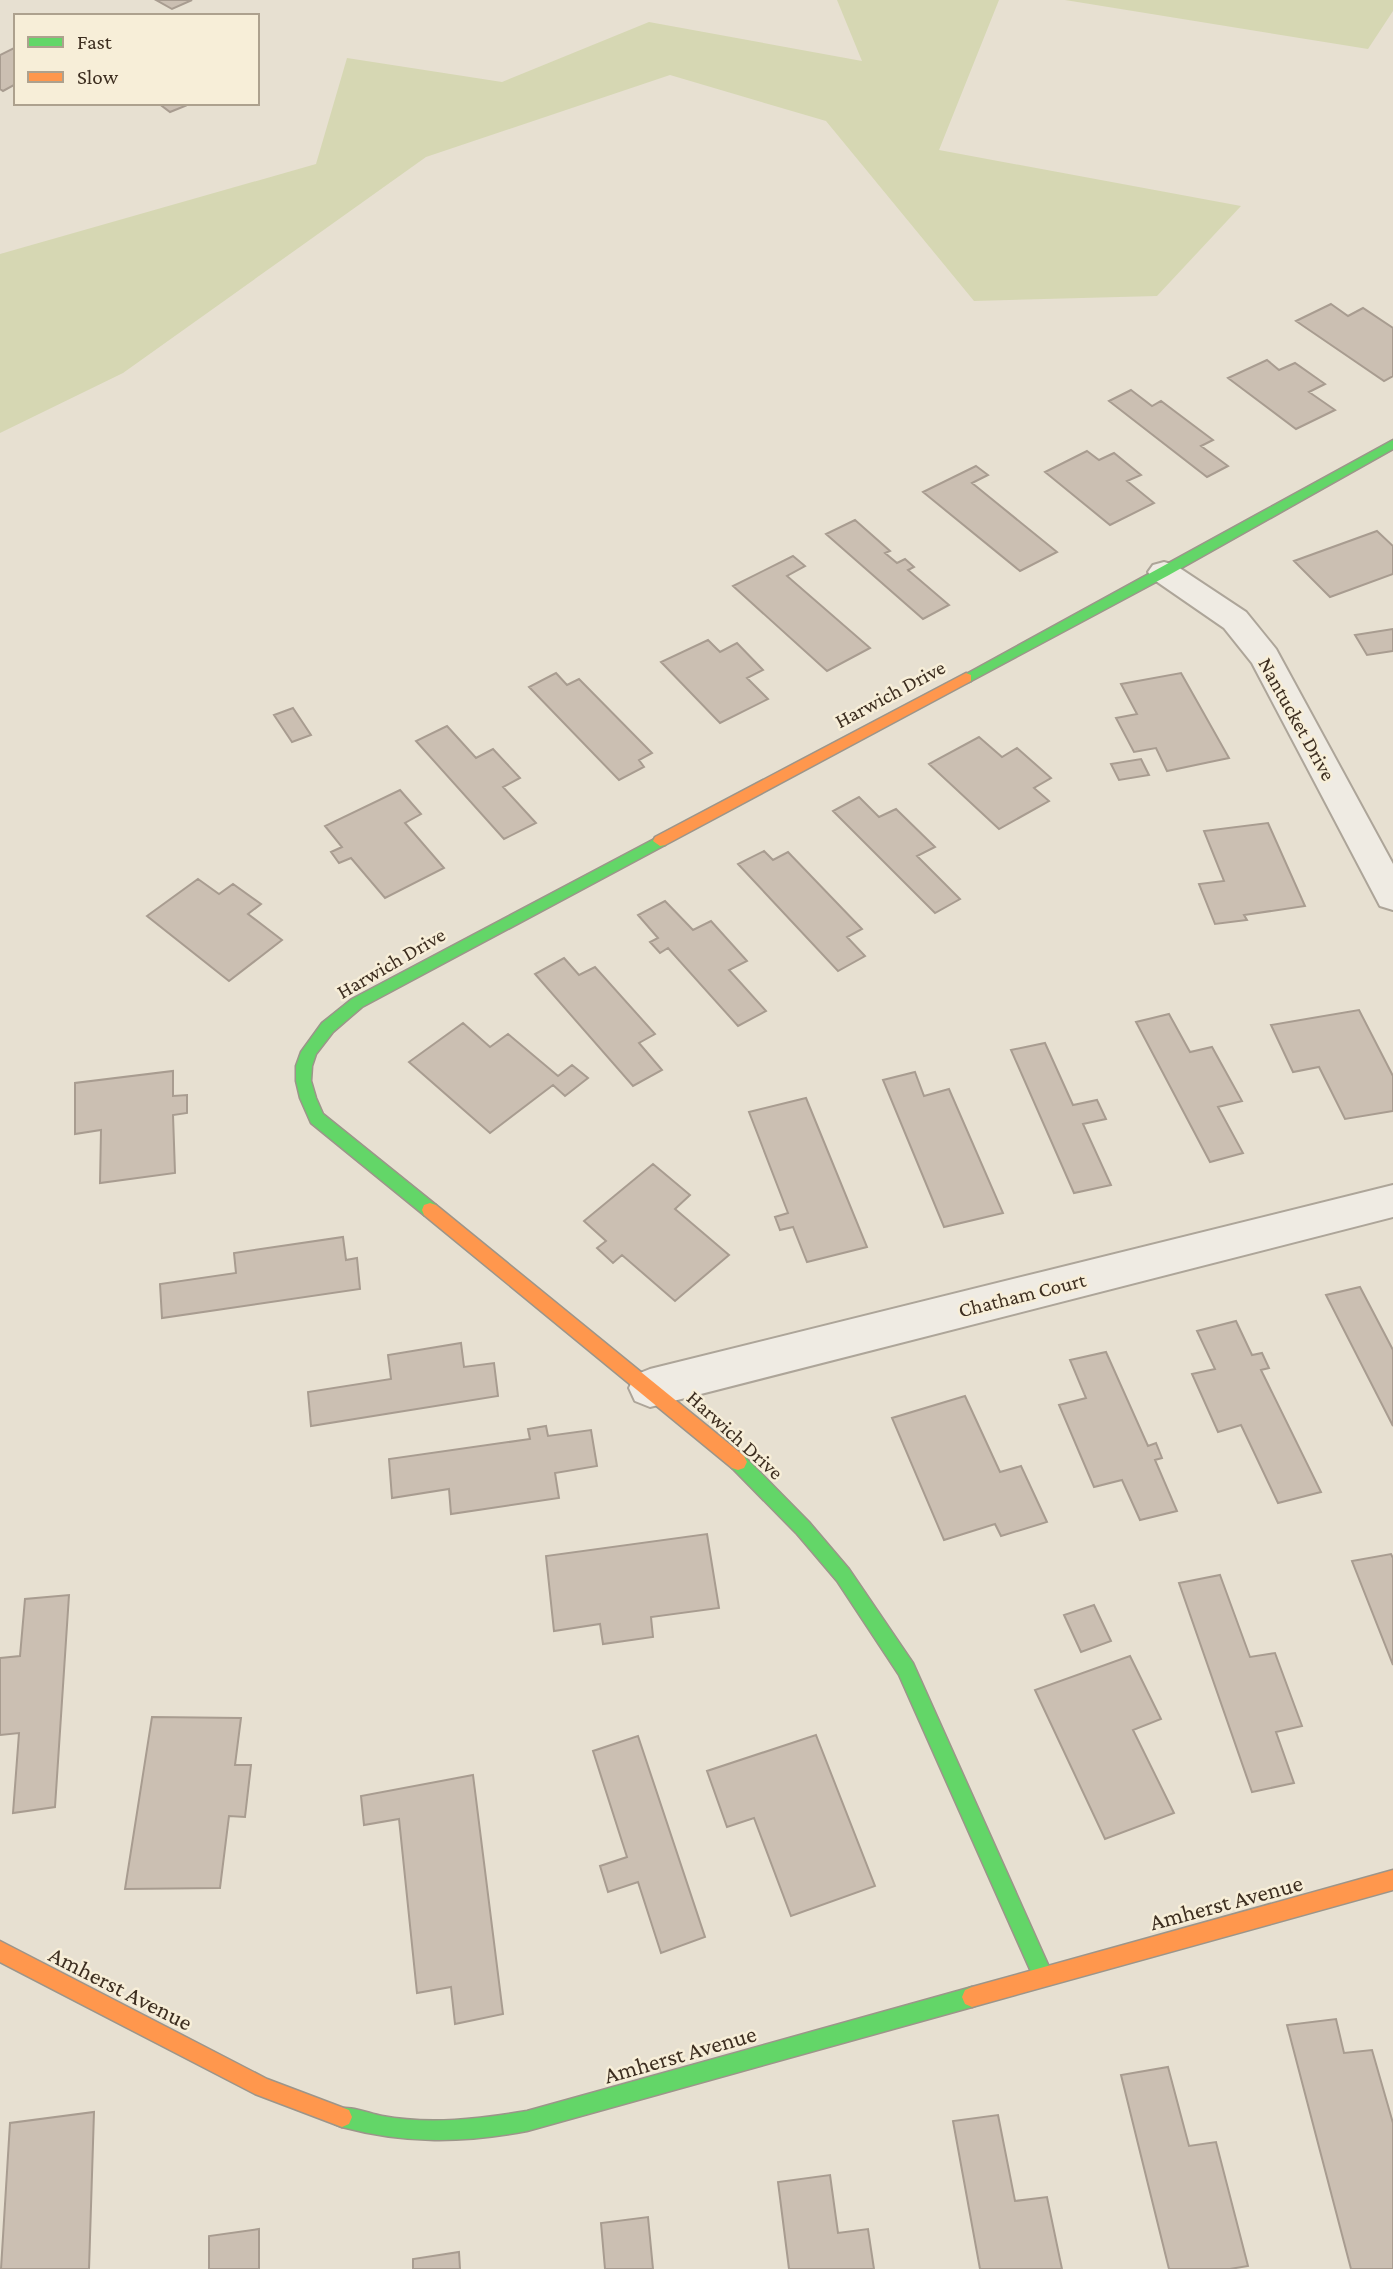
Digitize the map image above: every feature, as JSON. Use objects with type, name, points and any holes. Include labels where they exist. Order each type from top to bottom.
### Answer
[{"type":"street","name":"Harwich Drive","points":[[1043,1976],[906,1669],[843,1575],[769,1492],[732,1456],[317,1118],[307,1105],[302,1081],[305,1058],[315,1038],[327,1025],[357,1003],[1164,572],[1393,444]]},
{"type":"street","name":"Nantucket Drive","points":[[1164,572],[1235,620],[1260,651],[1393,897]]},
{"type":"street","name":"Chatham Court","points":[[650,1388],[1393,1201]]},
{"type":"street","name":"Amherst Avenue","points":[[0,1951],[262,2087],[303,2105],[347,2121],[391,2130],[438,2134],[483,2132],[1393,1880]]},
{"type":"green space","points":[[837,0],[999,0],[939,150],[1241,206],[1157,296],[974,301],[826,121],[670,75],[426,157],[123,373],[0,433],[0,254],[316,164],[347,58],[502,82],[649,22],[862,61]]},
{"type":"green space","points":[[1065,0],[1393,0],[1393,11],[1368,49]]},
{"type":"building","points":[[156,0],[192,0],[172,9]]},
{"type":"building","points":[[14,48],[14,85],[3,91],[0,89],[0,55]]},
{"type":"building","points":[[161,105],[185,106],[170,112]]},
{"type":"building","points":[[1331,304],[1348,316],[1363,308],[1393,328],[1393,376],[1384,381],[1296,321]]},
{"type":"building","points":[[1267,360],[1279,370],[1295,363],[1325,384],[1309,392],[1335,410],[1296,429],[1228,378]]},
{"type":"building","points":[[1131,390],[1152,406],[1161,401],[1213,440],[1201,446],[1228,466],[1207,477],[1109,401]]},
{"type":"building","points":[[1087,451],[1099,460],[1114,453],[1141,475],[1127,481],[1154,503],[1110,525],[1045,472]]},
{"type":"building","points":[[976,466],[988,475],[972,483],[1057,552],[1020,571],[923,492]]},
{"type":"building","points":[[855,520],[890,551],[885,553],[897,563],[905,559],[914,567],[908,570],[949,605],[923,619],[826,534]]},
{"type":"building","points":[[1377,531],[1393,546],[1393,574],[1330,597],[1294,561]]},
{"type":"building","points":[[793,556],[805,566],[787,576],[870,648],[827,671],[733,586]]},
{"type":"building","points":[[1393,629],[1393,651],[1367,655],[1355,635]]},
{"type":"building","points":[[708,640],[720,652],[737,643],[763,670],[747,678],[768,699],[720,723],[661,662]]},
{"type":"building","points":[[556,673],[567,685],[579,679],[652,753],[639,760],[644,767],[619,780],[529,687]]},
{"type":"building","points":[[1181,673],[1229,758],[1167,771],[1156,748],[1134,752],[1116,718],[1137,714],[1121,684]]},
{"type":"building","points":[[293,708],[311,735],[292,742],[274,715]]},
{"type":"building","points":[[447,726],[476,758],[493,749],[520,778],[503,787],[536,823],[504,839],[416,741]]},
{"type":"building","points":[[979,737],[1002,757],[1017,748],[1051,778],[1034,788],[1049,801],[999,829],[929,764]]},
{"type":"building","points":[[1141,759],[1149,775],[1119,780],[1111,764]]},
{"type":"building","points":[[400,790],[421,814],[405,823],[444,868],[385,898],[351,858],[339,863],[331,852],[342,847],[325,826]]},
{"type":"building","points":[[859,797],[879,817],[896,809],[935,847],[917,856],[960,899],[935,913],[833,811]]},
{"type":"building","points":[[1268,823],[1305,906],[1244,915],[1247,920],[1215,924],[1199,884],[1224,881],[1204,831]]},
{"type":"building","points":[[764,851],[773,860],[788,852],[862,929],[847,937],[865,956],[838,971],[738,864]]},
{"type":"building","points":[[198,879],[219,894],[233,884],[261,904],[248,914],[282,940],[229,981],[147,916]]},
{"type":"building","points":[[665,901],[693,930],[711,921],[747,961],[729,970],[766,1011],[738,1026],[668,948],[660,953],[650,942],[658,938],[638,915]]},
{"type":"building","points":[[564,958],[579,975],[595,967],[655,1034],[639,1043],[662,1070],[633,1086],[535,974]]},
{"type":"building","points":[[1359,1010],[1393,1076],[1393,1111],[1345,1119],[1319,1067],[1293,1072],[1271,1025]]},
{"type":"building","points":[[1169,1014],[1190,1052],[1212,1047],[1242,1101],[1218,1107],[1243,1153],[1210,1162],[1136,1022]]},
{"type":"building","points":[[463,1023],[490,1047],[508,1034],[558,1076],[572,1065],[588,1078],[565,1096],[553,1085],[490,1133],[409,1062]]},
{"type":"building","points":[[1045,1043],[1073,1105],[1097,1100],[1106,1119],[1083,1124],[1111,1185],[1074,1193],[1011,1050]]},
{"type":"building","points":[[173,1071],[173,1096],[187,1095],[187,1113],[173,1115],[175,1173],[100,1183],[101,1130],[75,1134],[75,1083]]},
{"type":"building","points":[[915,1072],[924,1096],[949,1089],[1003,1213],[944,1227],[883,1080]]},
{"type":"building","points":[[806,1098],[867,1247],[807,1262],[793,1227],[780,1230],[775,1217],[788,1213],[749,1112]]},
{"type":"building","points":[[653,1164],[690,1195],[675,1209],[729,1255],[675,1301],[622,1255],[613,1263],[597,1248],[606,1241],[584,1221]]},
{"type":"building","points":[[343,1237],[346,1260],[357,1258],[360,1289],[162,1318],[160,1284],[236,1273],[234,1253]]},
{"type":"building","points":[[1360,1287],[1393,1350],[1393,1426],[1326,1295]]},
{"type":"building","points":[[1236,1321],[1252,1355],[1262,1353],[1269,1368],[1261,1370],[1321,1492],[1278,1503],[1241,1425],[1218,1432],[1192,1374],[1215,1369],[1197,1331]]},
{"type":"building","points":[[461,1343],[464,1367],[494,1363],[498,1396],[311,1426],[308,1392],[391,1379],[388,1355]]},
{"type":"building","points":[[1106,1352],[1148,1446],[1156,1443],[1162,1458],[1155,1460],[1177,1511],[1140,1520],[1122,1480],[1094,1487],[1059,1405],[1086,1398],[1070,1360]]},
{"type":"building","points":[[965,1396],[1000,1472],[1021,1466],[1047,1522],[1001,1536],[995,1524],[944,1540],[892,1418]]},
{"type":"building","points":[[546,1426],[548,1436],[591,1430],[597,1466],[555,1473],[559,1498],[451,1514],[449,1489],[392,1498],[389,1459],[530,1439],[528,1429]]},
{"type":"building","points":[[707,1534],[719,1608],[651,1617],[653,1637],[603,1644],[600,1624],[554,1631],[546,1556]]},
{"type":"building","points":[[1391,1554],[1393,1558],[1393,1665],[1352,1561]]},
{"type":"building","points":[[1220,1575],[1250,1657],[1275,1653],[1302,1726],[1276,1732],[1294,1783],[1252,1792],[1179,1583]]},
{"type":"building","points":[[69,1595],[55,1807],[13,1813],[19,1733],[0,1735],[0,1658],[20,1656],[25,1599]]},
{"type":"building","points":[[1094,1605],[1111,1641],[1081,1652],[1064,1615]]},
{"type":"building","points":[[1130,1656],[1161,1719],[1133,1730],[1174,1813],[1105,1839],[1035,1690]]},
{"type":"building","points":[[152,1717],[241,1718],[235,1765],[251,1765],[245,1817],[229,1816],[220,1888],[125,1889]]},
{"type":"building","points":[[816,1735],[875,1886],[791,1916],[754,1818],[727,1827],[707,1771]]},
{"type":"building","points":[[638,1736],[705,1937],[661,1953],[638,1882],[608,1892],[600,1866],[627,1857],[593,1751]]},
{"type":"building","points":[[473,1775],[503,2014],[455,2024],[451,1987],[417,1993],[399,1819],[364,1825],[361,1796]]},
{"type":"building","points":[[1336,2019],[1344,2053],[1372,2050],[1393,2123],[1393,2269],[1351,2269],[1287,2025]]},
{"type":"building","points":[[1168,2067],[1189,2146],[1216,2142],[1248,2266],[1230,2269],[1169,2269],[1121,2075]]},
{"type":"building","points":[[94,2112],[89,2269],[1,2269],[10,2123]]},
{"type":"building","points":[[998,2115],[1015,2201],[1047,2197],[1062,2269],[980,2269],[953,2121]]},
{"type":"building","points":[[830,2175],[838,2233],[868,2229],[874,2269],[789,2269],[778,2182]]},
{"type":"building","points":[[648,2217],[653,2269],[605,2269],[601,2223]]},
{"type":"building","points":[[259,2229],[259,2269],[209,2269],[209,2236]]},
{"type":"building","points":[[459,2252],[460,2269],[413,2269],[413,2259]]},
{"type":"traffic: fast","points":[[966,678],[1164,572],[1393,444]]},
{"type":"traffic: fast","points":[[430,1210],[317,1118],[304,1081],[308,1052],[328,1027],[357,1003],[660,841]]},
{"type":"traffic: fast","points":[[738,1462],[803,1528],[843,1575],[906,1669],[1043,1976]]},
{"type":"traffic: fast","points":[[342,2117],[388,2127],[434,2131],[480,2129],[527,2121],[972,1997]]},
{"type":"traffic: slow","points":[[660,841],[966,678]]},
{"type":"traffic: slow","points":[[430,1210],[738,1462]]},
{"type":"traffic: slow","points":[[972,1997],[1393,1880]]},
{"type":"traffic: slow","points":[[0,1951],[262,2087],[342,2117]]}]
